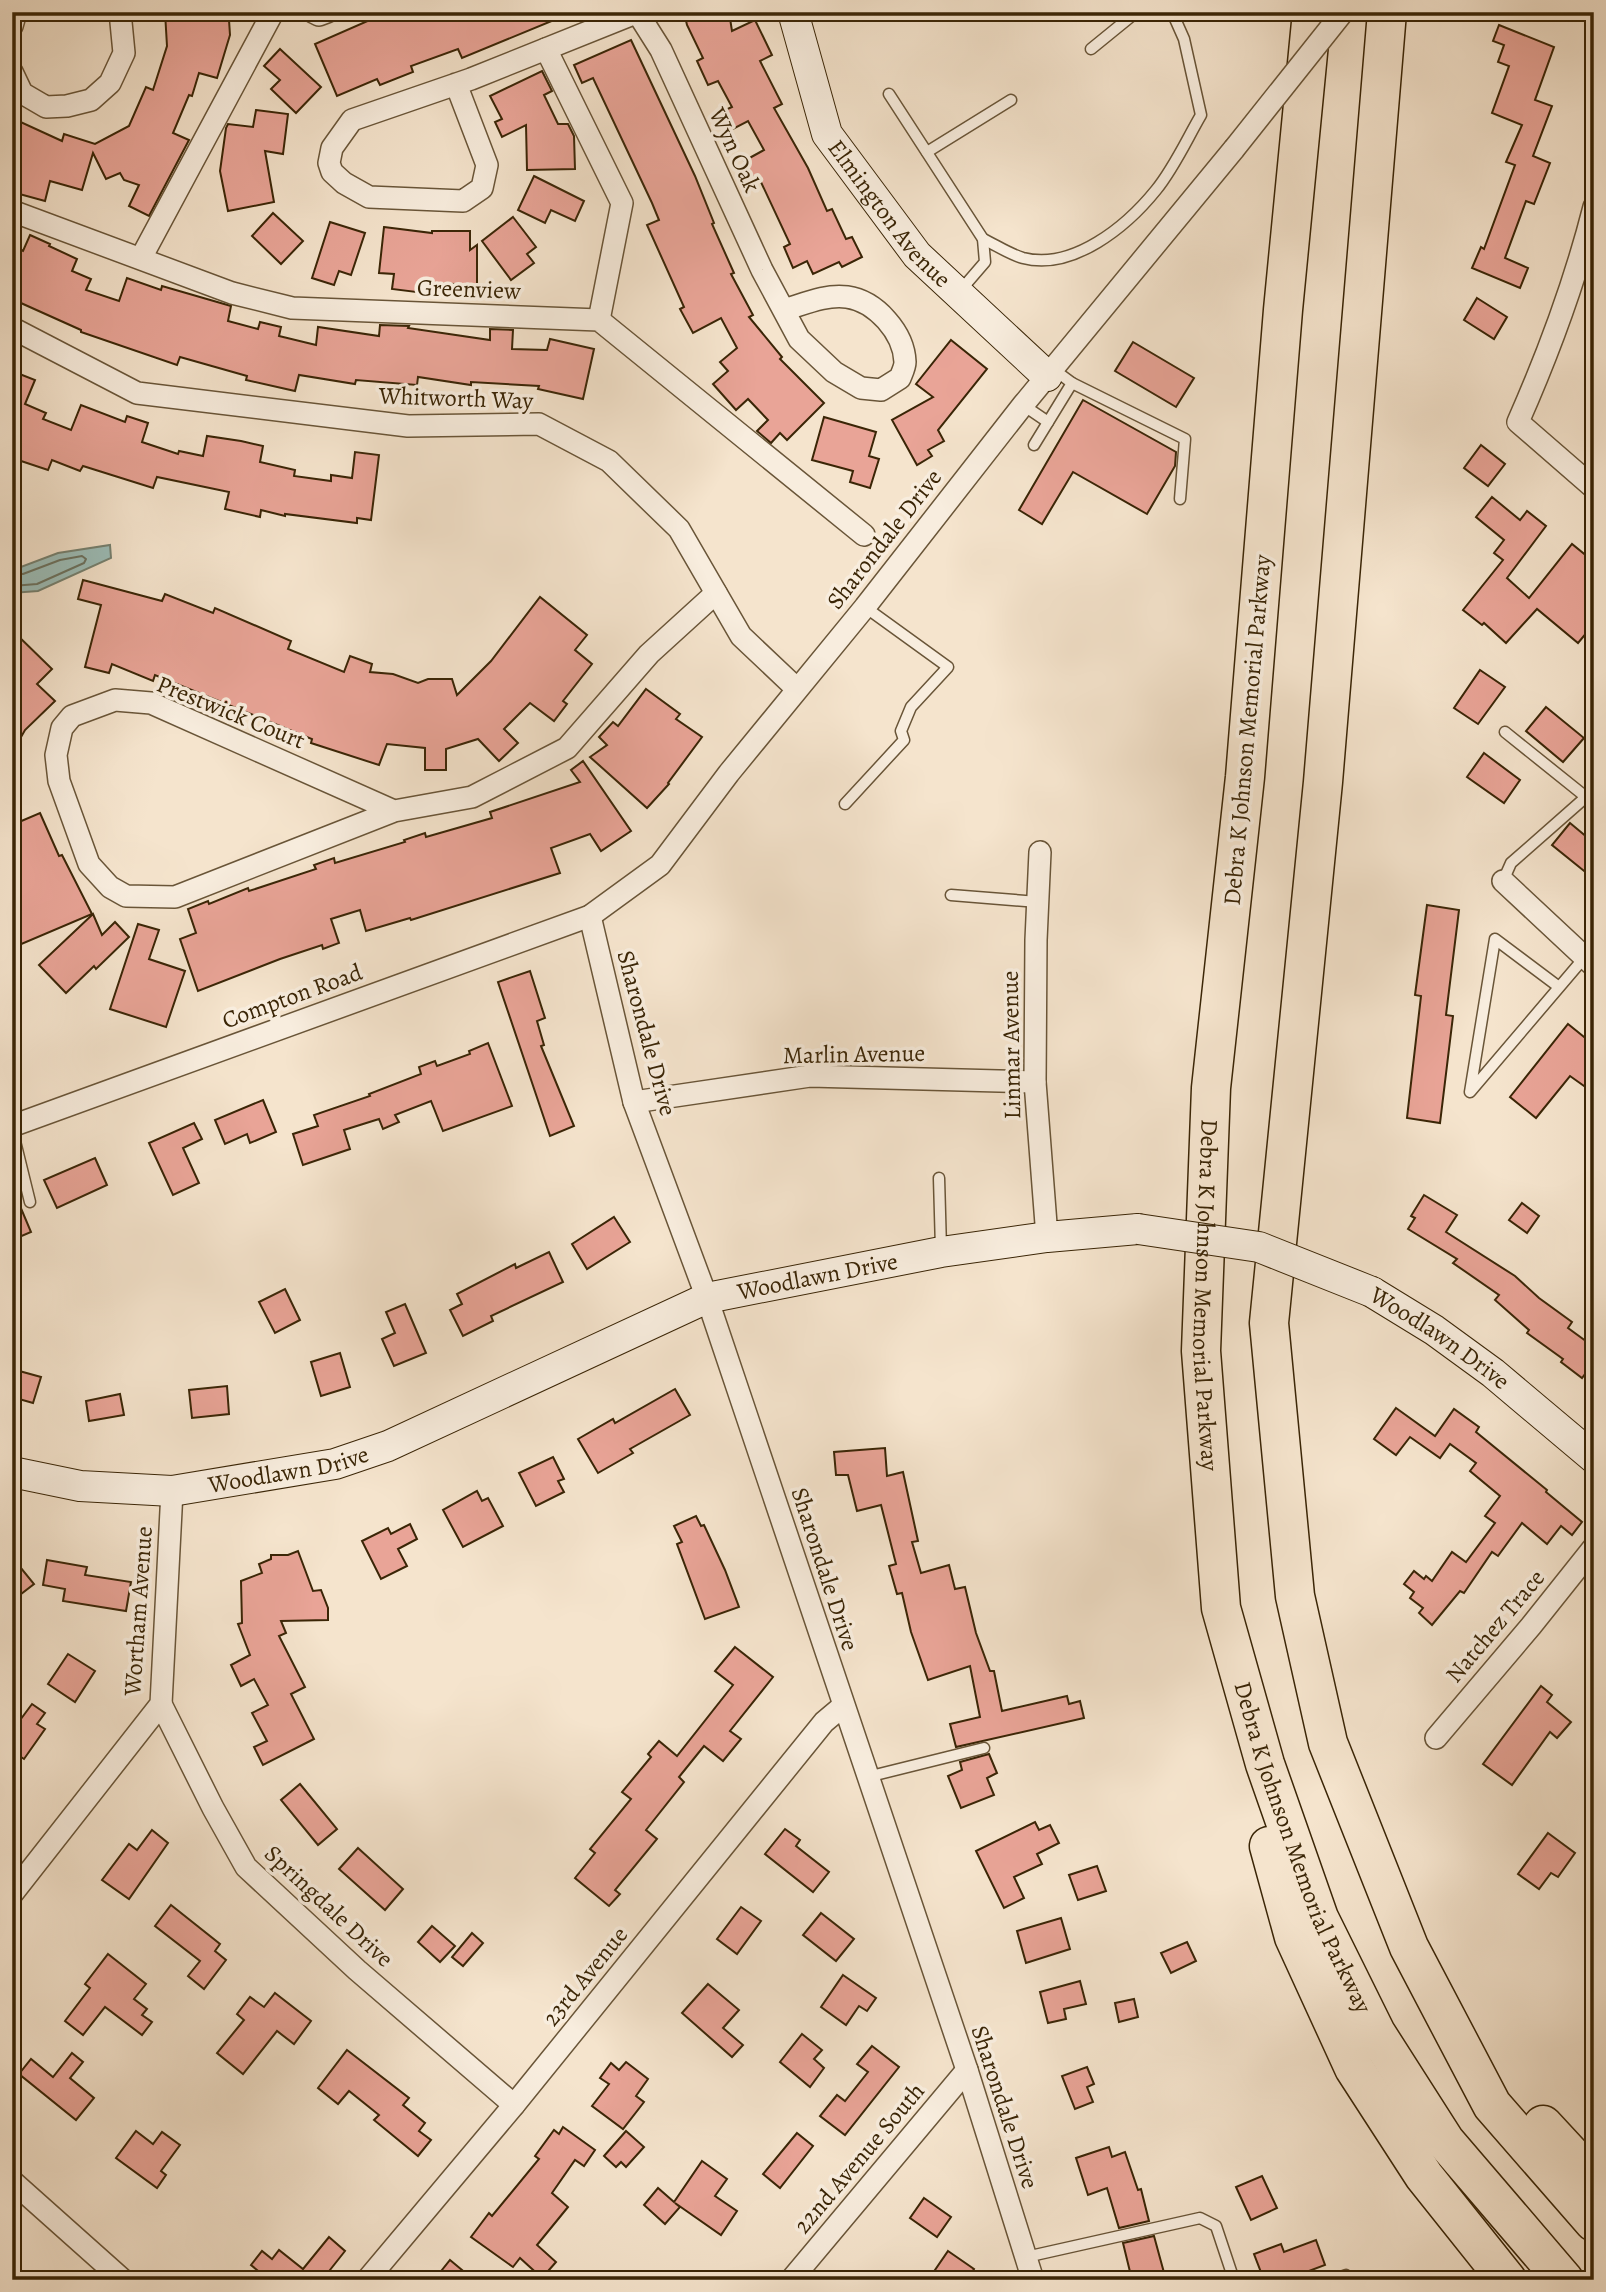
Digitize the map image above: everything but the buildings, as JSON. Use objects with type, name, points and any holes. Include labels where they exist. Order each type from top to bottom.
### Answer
[{"type":"highway","name":"Debra K Johnson Memorial Parkway","points":[[1312,12],[1283,310],[1245,777],[1211,1088],[1201,1351],[1221,1608],[1265,1764],[1319,1918],[1376,2034],[1446,2141],[1563,2280]]},
{"type":"highway","points":[[1387,12],[1323,782],[1269,1323],[1295,1597],[1328,1744],[1409,1947],[1492,2105],[1594,2222]]},
{"type":"highway","points":[[1221,1608],[1230,1691],[1248,1774],[1294,1937],[1354,2068],[1424,2176],[1507,2280]]},
{"type":"highway","points":[[1409,1947],[1513,2093],[1594,2180]]},
{"type":"main road","name":"Elmington Avenue","points":[[793,12],[827,134],[917,255],[958,293],[1058,376]]},
{"type":"main road","name":"Woodlawn Drive","points":[[12,1472],[80,1486],[172,1491],[335,1464],[388,1446],[707,1298],[941,1252],[1047,1237],[1138,1229],[1259,1247],[1372,1292],[1434,1330],[1493,1373],[1594,1458]]},
{"type":"street","points":[[12,26],[16,12]]},
{"type":"street","points":[[12,72],[22,93],[46,107],[67,106],[91,100],[110,83],[124,53],[120,12]]},
{"type":"street","points":[[141,258],[272,12]]},
{"type":"street","points":[[313,12],[319,15],[327,12]]},
{"type":"street","points":[[456,84],[487,165],[482,188],[463,201],[369,197],[344,183],[332,172],[329,163],[332,148],[352,120],[456,84],[637,12]]},
{"type":"street","name":"Wyn Oak","points":[[637,12],[661,50],[761,270],[783,310],[799,339],[834,372],[861,388],[881,390],[900,377],[905,363],[900,338],[881,315],[863,301],[845,297],[826,298],[783,310]]},
{"type":"street","name":"Sharondale Drive","points":[[1033,2280],[967,2070],[707,1298],[634,1102],[590,916],[660,865],[729,773],[865,607],[1023,405],[1058,376],[1343,12]]},
{"type":"street","points":[[546,49],[622,202],[599,320],[864,534]]},
{"type":"street","points":[[1594,207],[1549,353],[1518,422],[1594,488]]},
{"type":"street","name":"Greenview","points":[[12,211],[232,293],[292,308],[599,320]]},
{"type":"street","name":"Whitworth Way","points":[[12,328],[137,393],[408,426],[539,424],[609,461],[679,530],[741,636],[797,690]]},
{"type":"street","name":"Prestwick Court","points":[[394,811],[151,703],[115,700],[72,716],[62,728],[56,755],[59,781],[89,864],[110,887],[126,896],[175,897],[394,811],[472,797],[567,748],[649,654],[716,593]]},
{"type":"street","name":"Linmar Avenue","points":[[1040,852],[1035,1082],[1047,1237]]},
{"type":"street","points":[[1503,881],[1589,962]]},
{"type":"street","name":"Compton Road","points":[[12,1128],[590,916]]},
{"type":"street","name":"Marlin Avenue","points":[[634,1102],[810,1076],[1035,1082]]},
{"type":"street","name":"Wortham Avenue","points":[[12,1894],[161,1704],[172,1491]]},
{"type":"street","name":"Natchez Trace","points":[[1436,1738],[1594,1547]]},
{"type":"street","name":"Springdale Drive","points":[[161,1704],[213,1808],[247,1867],[356,1970],[514,2105]]},
{"type":"street","name":"23rd Avenue","points":[[367,2280],[514,2105],[824,1722],[843,1706]]},
{"type":"street","name":"22nd Avenue South","points":[[791,2280],[967,2070]]},
{"type":"street","points":[[12,2181],[123,2280]]},
{"type":"lane","points":[[983,239],[1022,258],[1046,260],[1069,256],[1113,234],[1157,189],[1201,115],[1184,39],[1171,12],[1134,14],[1091,49]]},
{"type":"lane","points":[[889,94],[983,239],[985,262],[958,293]]},
{"type":"lane","points":[[927,152],[1012,100]]},
{"type":"lane","points":[[1034,445],[1048,422],[1058,376],[1185,439],[1180,499]]},
{"type":"lane","points":[[1023,405],[1048,422]]},
{"type":"lane","points":[[845,804],[904,740],[901,731],[911,707],[948,667],[865,607]]},
{"type":"lane","points":[[1503,881],[1511,863],[1586,797],[1505,732]]},
{"type":"lane","points":[[951,895],[1038,902]]},
{"type":"lane","points":[[1559,987],[1495,939],[1470,1092],[1559,987],[1589,962]]},
{"type":"lane","points":[[12,1128],[30,1202]]},
{"type":"lane","points":[[939,1178],[941,1252]]},
{"type":"lane","points":[[867,1777],[984,1748]]},
{"type":"lane","points":[[1026,2257],[1200,2218],[1216,2226],[1234,2280]]},
{"type":"lane","points":[[1332,2280],[1346,2275]]},
{"type":"water","points":[[110,545],[111,558],[38,591],[12,593],[12,565],[21,567],[58,553]]}]
